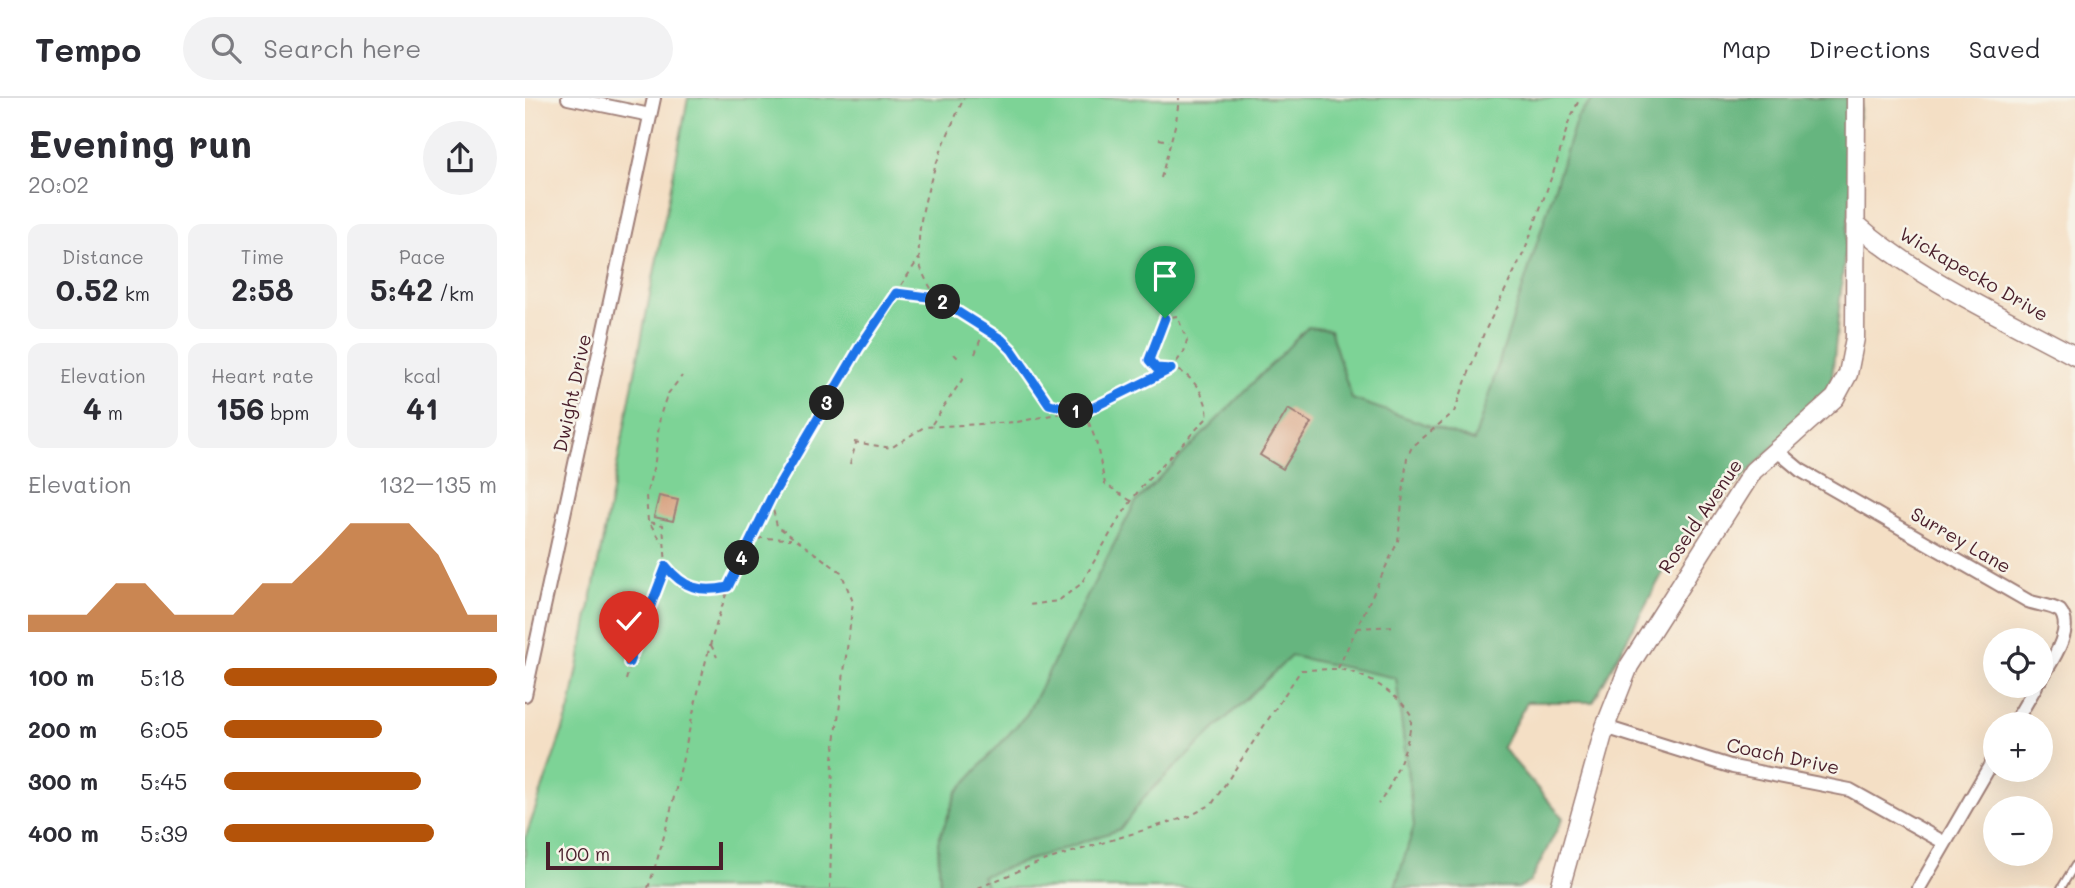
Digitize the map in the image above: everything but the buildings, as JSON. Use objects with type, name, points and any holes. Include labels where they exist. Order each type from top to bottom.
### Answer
[{"type":"street","points":[[568,98],[650,114]]},
{"type":"street","name":"Dwight Drive","points":[[525,695],[654,98]]},
{"type":"street","name":"Roseld Avenue","points":[[1560,888],[1605,727],[1629,666],[1753,471],[1829,405],[1848,374],[1855,338],[1856,98]]},
{"type":"street","name":"Wickapecko Drive","points":[[1855,223],[1876,242],[1951,288],[2075,356]]},
{"type":"street","name":"Surrey Lane","points":[[1776,450],[1800,470],[2028,601],[2061,611],[2070,624],[2070,642],[2053,664]]},
{"type":"street","name":"Coach Drive","points":[[1605,727],[1733,767],[1850,790],[1945,843]]},
{"type":"street","points":[[1919,888],[1983,778]]},
{"type":"lane","points":[[2061,888],[2075,865]]},
{"type":"path","points":[[964,98],[929,186],[920,257],[925,278],[936,298],[1012,350],[1049,404],[1084,412],[1171,369],[1184,352],[1187,340],[1181,320],[1173,315],[1162,323],[1149,360],[1156,368],[1171,369],[1189,377],[1208,410],[1207,418],[1155,471],[1131,501],[1081,584],[1058,601],[1029,605]]},
{"type":"path","points":[[1161,178],[1178,98]]},
{"type":"path","points":[[1337,669],[1398,541],[1407,457],[1412,447],[1454,412],[1494,310],[1525,250],[1569,121],[1580,98]]},
{"type":"path","points":[[1159,139],[1170,141]]},
{"type":"path","points":[[647,888],[671,817],[709,643],[728,587],[771,498],[865,338],[920,257]]},
{"type":"path","points":[[896,293],[936,298]]},
{"type":"path","points":[[975,354],[981,338]]},
{"type":"path","points":[[954,354],[959,359]]},
{"type":"path","points":[[663,542],[649,522],[646,496],[655,461],[660,416],[667,395],[682,376]]},
{"type":"path","points":[[932,425],[964,377]]},
{"type":"path","points":[[850,464],[855,442],[896,446],[917,429],[932,425],[1017,422],[1072,410]]},
{"type":"path","points":[[1084,412],[1096,441],[1105,484],[1131,501]]},
{"type":"path","points":[[771,498],[771,513],[777,526],[792,540],[825,558],[841,572],[853,602],[833,758],[831,888]]},
{"type":"path","points":[[626,680],[635,646],[666,566],[663,525],[649,522]]},
{"type":"path","points":[[748,544],[761,538],[792,540]]},
{"type":"path","points":[[666,566],[691,588],[706,591],[728,587]]},
{"type":"path","points":[[1356,628],[1396,626]]},
{"type":"path","points":[[709,643],[717,657]]},
{"type":"path","points":[[978,888],[1040,862],[1202,811],[1212,804],[1223,789],[1301,670],[1337,669],[1382,687],[1411,715],[1412,727],[1391,789],[1378,804]]},
{"type":"green space","points":[[688,98],[1639,98],[1418,841],[1397,888],[525,888],[525,839],[570,709]]},
{"type":"green space","points":[[1594,98],[1861,98],[1831,387],[1678,545],[1593,702],[1527,702],[1502,747],[1563,818],[1530,882],[1518,888],[1395,888],[1414,826],[1396,678],[1291,656],[1145,796],[1121,829],[982,876],[987,888],[940,888],[938,842],[957,792],[1027,714],[1135,503],[1308,327],[1330,330],[1352,399],[1474,441],[1577,117]]},
{"type":"route","points":[[629,663],[666,566],[676,578],[691,588],[706,591],[728,587],[771,498],[876,320],[896,293],[936,298],[974,321],[1012,350],[1049,404],[1084,412],[1171,369],[1156,368],[1149,360],[1165,318]]}]
